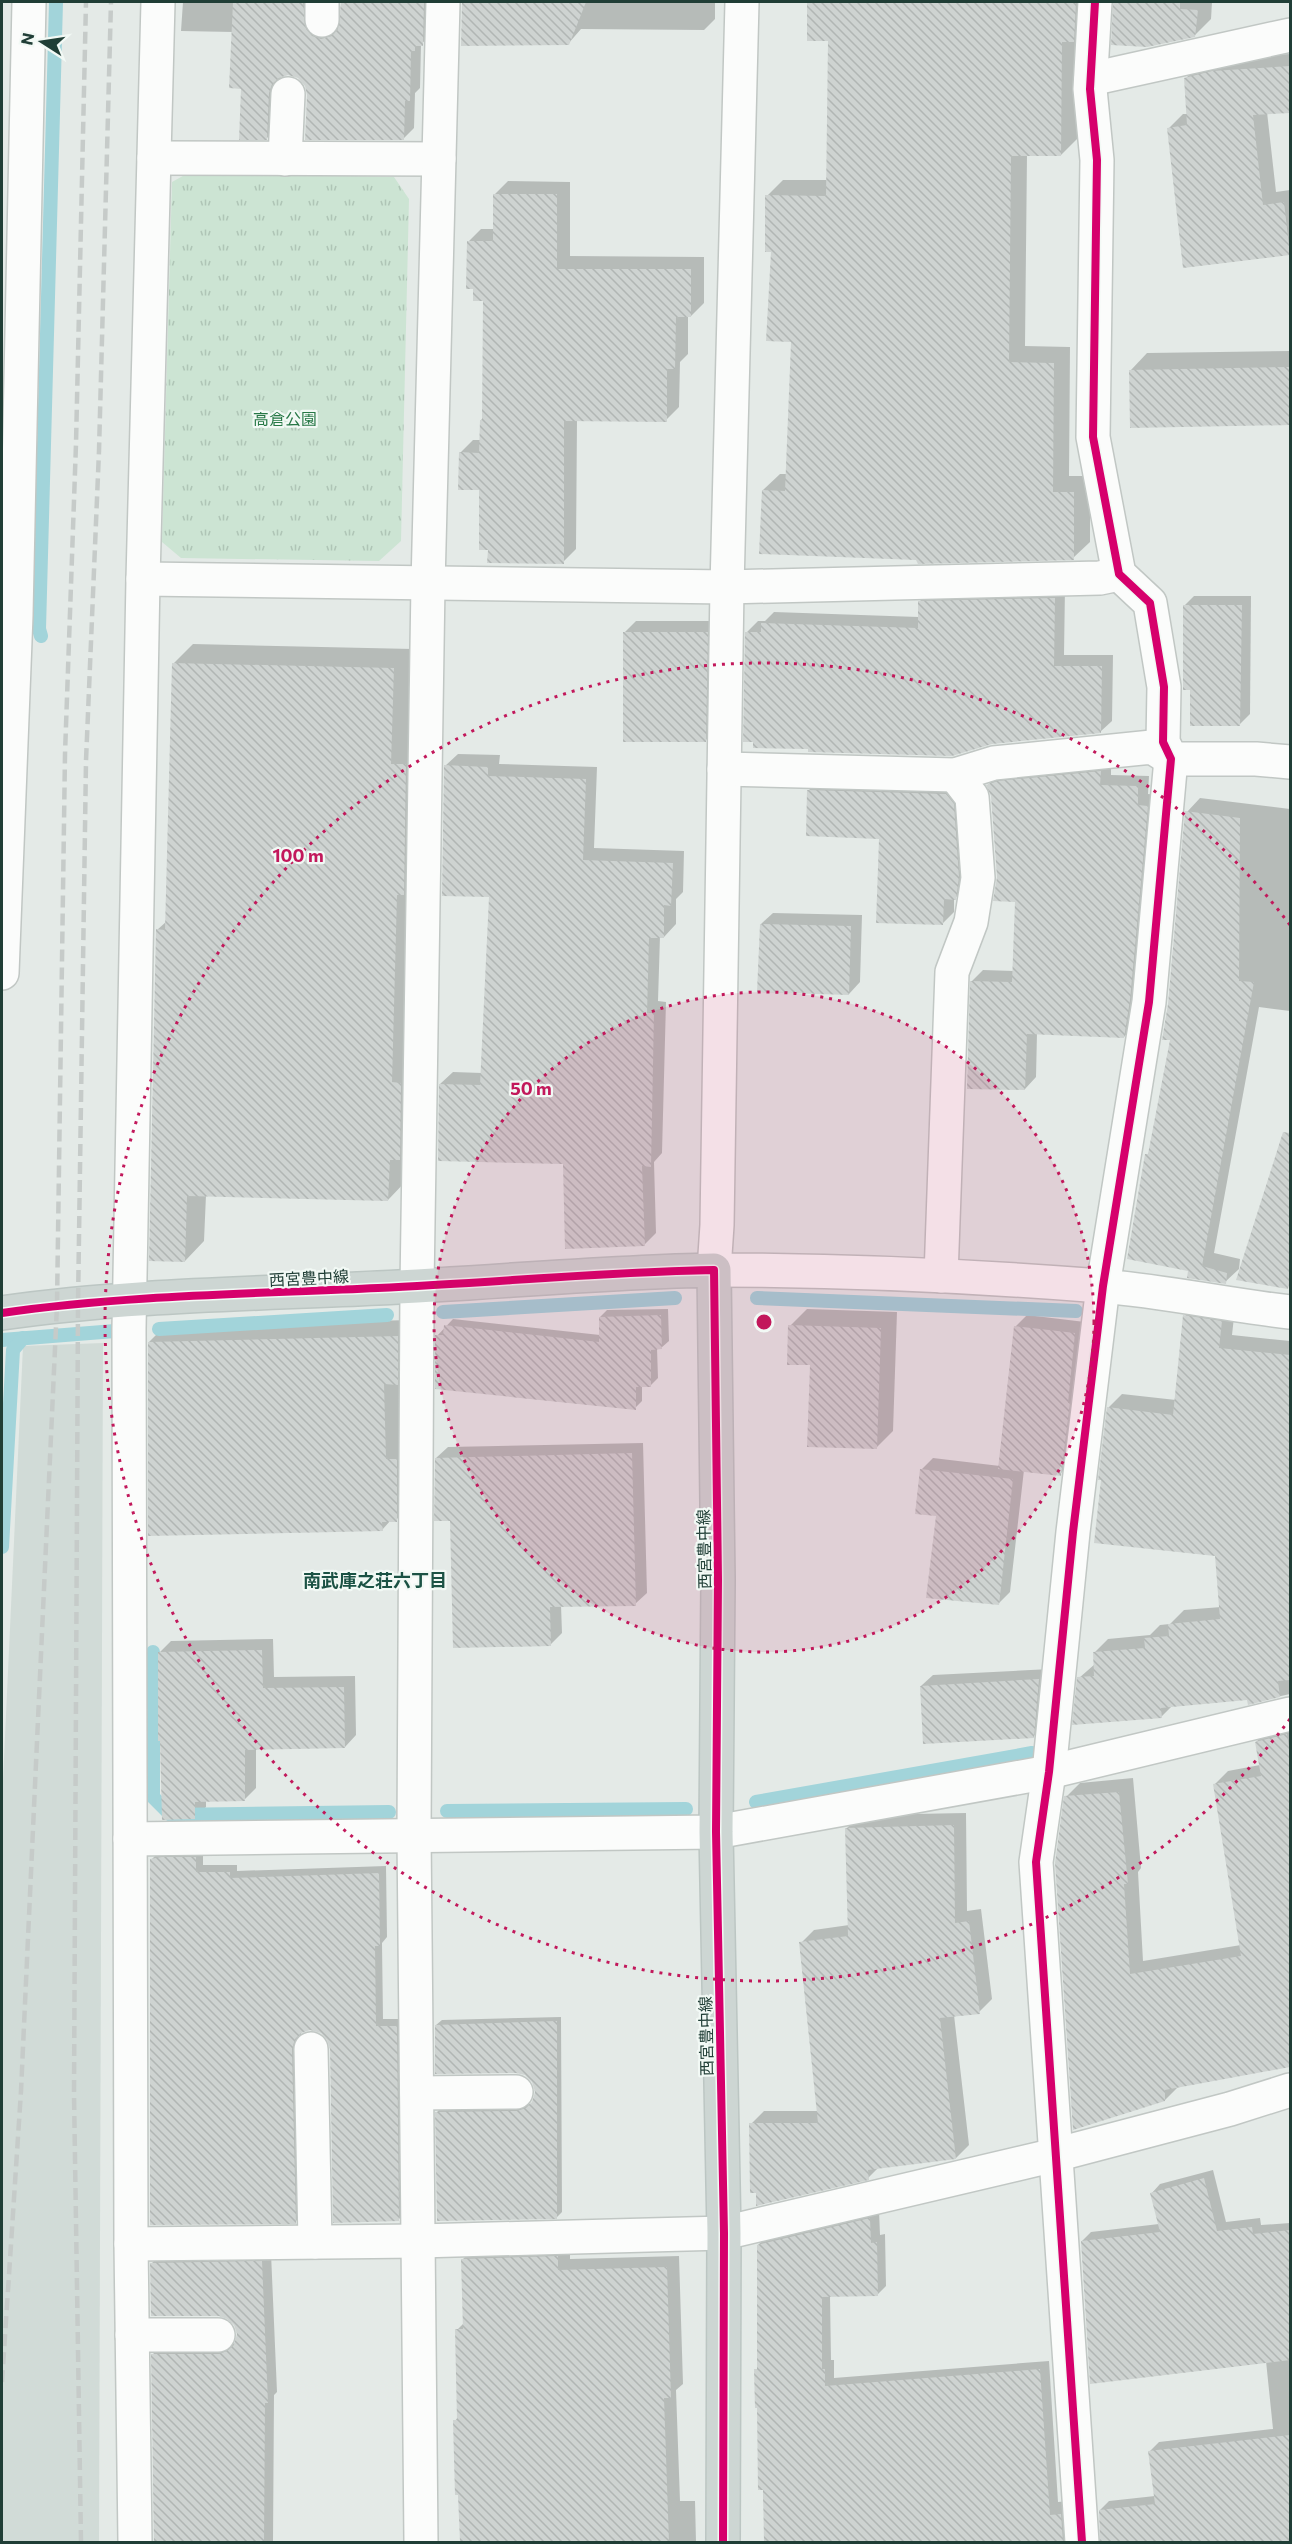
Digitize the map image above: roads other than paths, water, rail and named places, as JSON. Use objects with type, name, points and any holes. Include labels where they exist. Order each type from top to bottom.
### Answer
[{"type":"main road","name":"西宮豊中線","points":[[2,1313],[57,1305],[131,1300],[714,1270],[718,1580],[716,1832],[724,2233],[723,2542]]},
{"type":"street","points":[[2,973],[9,614],[14,125],[29,2]]},
{"type":"street","points":[[135,2542],[131,2244],[129,1329],[143,579],[158,2]]},
{"type":"street","points":[[421,2542],[414,1834],[417,1286],[428,584],[443,2]]},
{"type":"street","points":[[742,2],[724,769],[717,1225],[714,1270],[941,1276],[1103,1286],[1290,1312]]},
{"type":"street","points":[[1082,2542],[1036,1862],[1049,1772],[1073,1532],[1103,1286],[1149,1002],[1171,759],[1163,742],[1164,687],[1150,603],[1119,574],[1093,437],[1097,160],[1091,79],[1095,2]]},
{"type":"street","points":[[1091,79],[1290,35]]},
{"type":"street","points":[[285,159],[288,94]]},
{"type":"street","points":[[154,158],[439,159]]},
{"type":"street","points":[[143,579],[728,587],[1088,578],[1119,574]]},
{"type":"street","points":[[724,769],[955,774],[994,763],[1152,747],[1171,759],[1256,759],[1290,762]]},
{"type":"street","points":[[941,1276],[952,972],[970,922],[978,878],[972,797],[955,774]]},
{"type":"street","points":[[130,1839],[716,1832],[1049,1772],[1290,1714]]},
{"type":"street","points":[[310,2049],[315,2242]]},
{"type":"street","points":[[131,2244],[419,2241],[724,2233],[1055,2155],[1230,2109],[1290,2090]]},
{"type":"street","points":[[417,2093],[516,2092]]},
{"type":"street","points":[[132,2335],[218,2334]]},
{"type":"waterway","points":[[41,636],[39,629],[56,2]]},
{"type":"waterway","points":[[443,1312],[675,1298]]},
{"type":"waterway","points":[[757,1298],[1076,1311]]},
{"type":"waterway","points":[[159,1329],[387,1315]]},
{"type":"waterway","points":[[2,1340],[115,1331]]},
{"type":"waterway","points":[[2,1547],[13,1350],[23,1338]]},
{"type":"waterway","points":[[153,1652],[153,1797],[171,1815],[389,1812]]},
{"type":"waterway","points":[[756,1802],[1032,1753]]},
{"type":"waterway","points":[[447,1811],[686,1809]]},
{"type":"railway","points":[[2,2382],[21,2091],[57,1305],[65,754],[76,444],[86,2]]},
{"type":"railway","points":[[81,2542],[74,2094],[78,1305],[86,761],[99,451],[111,2]]},
{"type":"district","name":"南武庫之荘六丁目","points":[[375,1581]]},
{"type":"park label","name":"高倉公園","points":[[285,419]]}]
